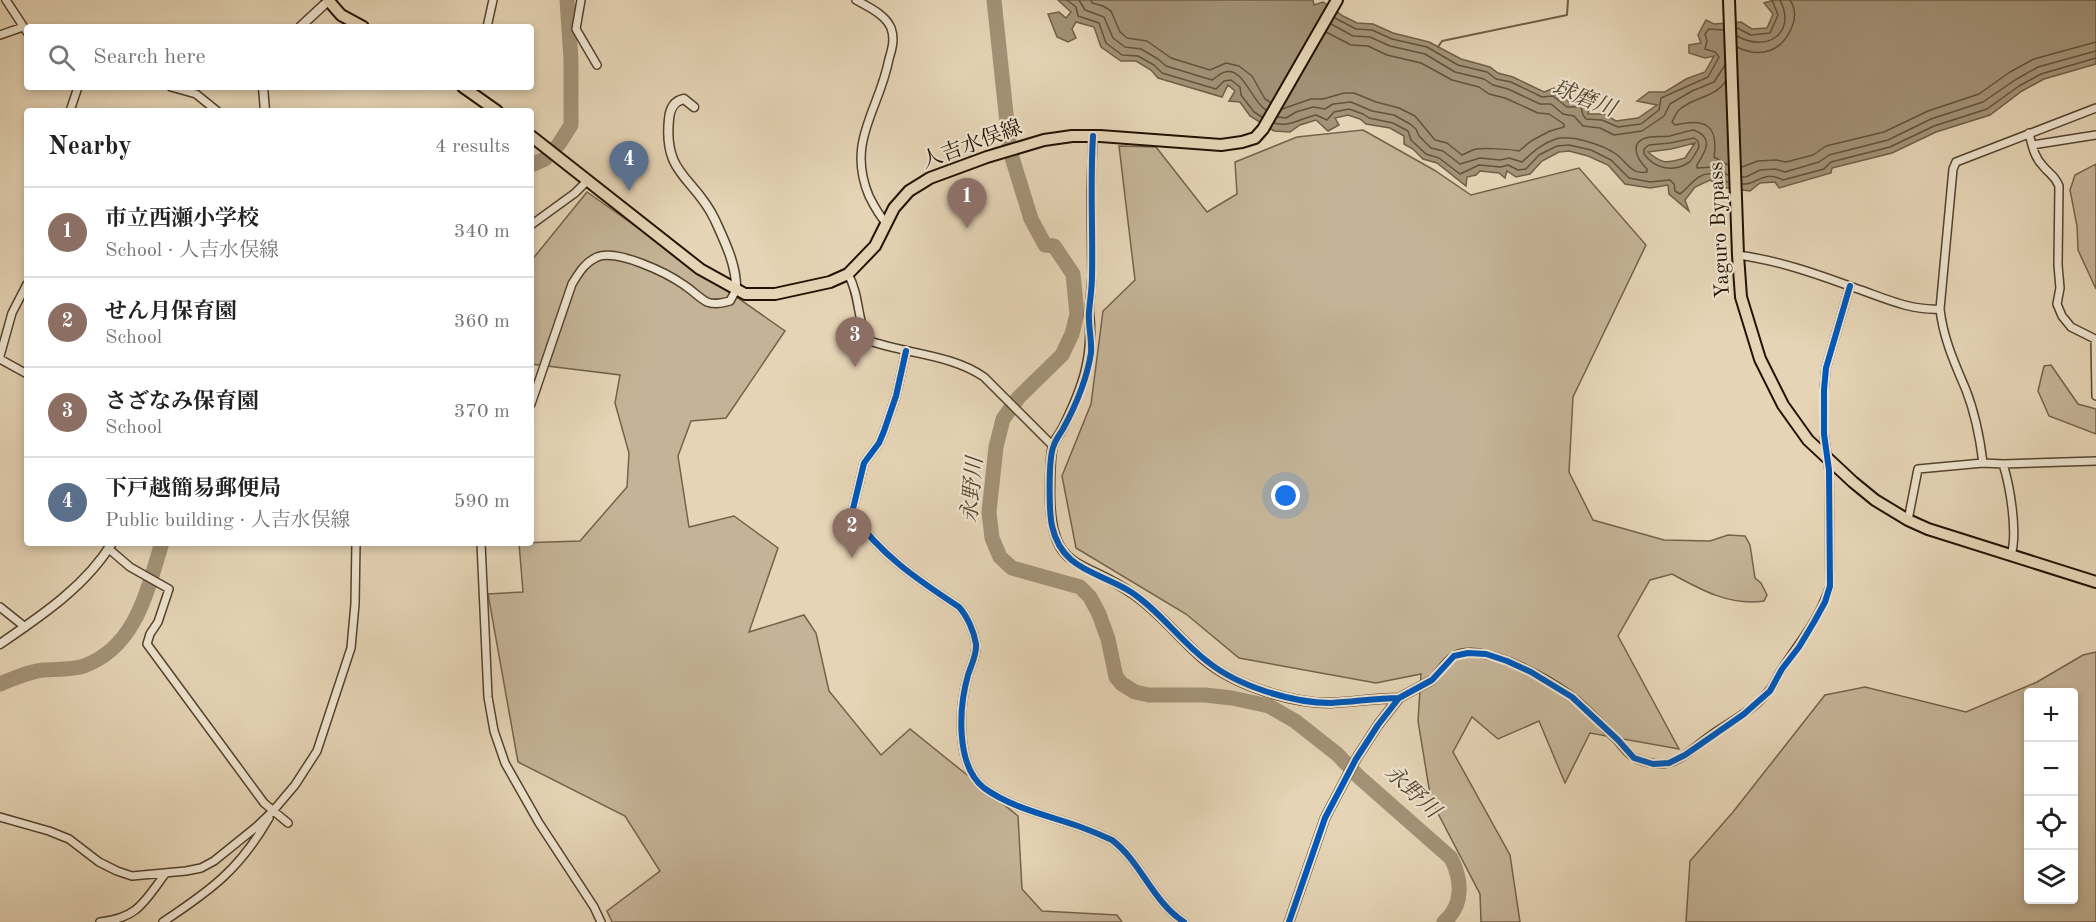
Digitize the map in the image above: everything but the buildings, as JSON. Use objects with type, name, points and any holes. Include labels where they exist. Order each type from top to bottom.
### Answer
[{"type":"main road","points":[[328,0],[341,15],[358,24]]},
{"type":"main road","name":"人吉水俣線","points":[[534,138],[700,269],[745,294],[775,294],[830,282],[848,274],[875,246],[894,208],[909,192],[930,178],[999,153],[1072,136],[1221,145],[1255,138],[1263,129],[1337,0]]},
{"type":"main road","name":"Yaguro Bypass","points":[[1729,0],[1741,297],[1760,359],[1789,414],[1808,440],[1829,460],[1875,500],[1908,520],[1950,537],[2096,582]]},
{"type":"main road","points":[[468,90],[493,108]]},
{"type":"street","points":[[6,0],[24,27]]},
{"type":"street","points":[[303,24],[328,0]]},
{"type":"street","points":[[488,24],[493,0]]},
{"type":"street","points":[[581,0],[576,28],[597,65]]},
{"type":"street","points":[[855,0],[875,11],[887,22],[894,39],[885,80],[860,144],[860,164],[866,187],[877,214],[886,223]]},
{"type":"street","points":[[0,35],[24,29]]},
{"type":"street","points":[[71,108],[77,90]]},
{"type":"street","points":[[181,90],[195,94],[213,108]]},
{"type":"street","points":[[263,90],[264,108]]},
{"type":"street","points":[[534,395],[572,284],[582,266],[599,256],[625,258],[655,267],[683,284],[706,302],[717,304],[730,301],[736,290],[737,276],[733,262],[715,220],[708,208],[680,175],[668,146],[670,110],[678,100],[684,99],[694,107]]},
{"type":"street","points":[[1983,463],[1977,427],[1966,390],[1955,368],[1941,320],[1940,309],[1953,169],[1956,162],[2096,108]]},
{"type":"street","points":[[2029,133],[2034,154],[2042,166],[2054,175],[2059,186],[2060,288],[2057,304],[2062,316],[2071,327],[2095,339],[2096,396]]},
{"type":"street","points":[[2032,145],[2096,135]]},
{"type":"street","points":[[1093,136],[1092,278],[1089,313],[1092,335],[1086,374],[1063,429],[1053,446],[1050,496],[1052,523],[1057,543],[1066,557],[1081,567],[1115,582],[1143,601],[1208,663],[1237,681],[1309,701],[1330,703],[1399,698]]},
{"type":"street","points":[[534,223],[575,193],[588,180]]},
{"type":"street","points":[[1738,255],[1820,275],[1908,307],[1925,310],[1940,309]]},
{"type":"street","points":[[848,274],[857,295],[863,331],[867,340],[948,361],[975,371],[1053,446]]},
{"type":"street","points":[[1288,922],[1325,818],[1356,759],[1399,698],[1432,680],[1454,656],[1468,653],[1486,654],[1531,672],[1572,697],[1634,758],[1653,764],[1669,763],[1685,755],[1744,714],[1770,691],[1825,602],[1830,586],[1829,460],[1824,434],[1826,368],[1838,322],[1851,286]]},
{"type":"street","points":[[24,290],[12,313],[0,358],[24,372]]},
{"type":"street","points":[[906,351],[896,396],[879,443],[864,463],[852,513],[882,552],[959,607],[965,614],[976,644],[961,717],[966,762],[973,777],[984,788],[1014,805],[1112,840],[1122,848],[1159,900],[1184,922]]},
{"type":"street","points":[[1908,520],[1918,469],[1983,463],[2096,461]]},
{"type":"street","points":[[2003,464],[2007,476],[2014,529],[2015,542],[2011,555]]},
{"type":"street","points":[[0,644],[66,596],[110,546],[130,567],[169,590],[165,605],[147,644],[264,803],[288,823]]},
{"type":"street","points":[[0,817],[69,839],[99,862],[132,876],[165,874],[201,868],[255,828],[295,785],[317,751],[351,648],[355,604],[356,546]]},
{"type":"street","points":[[481,546],[488,698],[494,731],[505,763],[539,823],[594,907],[601,922]]},
{"type":"street","points":[[0,607],[26,627]]},
{"type":"street","points":[[163,922],[207,893],[232,870],[254,844],[273,811]]},
{"type":"street","points":[[100,922],[118,919],[138,909],[165,874]]},
{"type":"shaded area","points":[[1363,130],[1434,170],[1471,195],[1579,168],[1646,245],[1573,397],[1569,472],[1593,520],[1664,540],[1710,541],[1728,535],[1745,536],[1750,545],[1755,578],[1761,583],[1767,595],[1764,601],[1739,601],[1705,591],[1672,574],[1650,580],[1618,636],[1679,749],[1590,733],[1565,783],[1539,721],[1498,739],[1472,717],[1453,752],[1510,855],[1520,922],[1481,922],[1480,894],[1431,800],[1418,721],[1421,674],[1376,683],[1239,658],[1186,614],[1076,548],[1062,476],[1091,404],[1103,311],[1135,280],[1119,146],[1156,147],[1207,212],[1237,194],[1235,162],[1297,137]]},
{"type":"shaded area","points":[[2096,164],[2096,289],[2078,250],[2077,226],[2070,190],[2075,175]]},
{"type":"shaded area","points":[[587,192],[785,331],[726,418],[691,421],[678,456],[689,527],[734,516],[778,548],[749,632],[804,615],[816,633],[829,691],[881,755],[910,729],[1018,816],[1022,889],[1042,911],[1117,915],[1122,922],[612,922],[607,911],[660,871],[625,816],[518,762],[488,594],[523,592],[519,546],[534,546],[534,543],[580,541],[627,487],[629,453],[615,403],[620,375],[534,364],[534,257]]},
{"type":"shaded area","points":[[2051,365],[2078,404],[2096,409],[2096,434],[2049,416],[2038,391],[2044,366]]},
{"type":"shaded area","points":[[2096,652],[2096,922],[1686,922],[1690,861],[1733,812],[1825,695],[1865,687],[1966,712],[2037,682],[2083,655]]},
{"type":"water","points":[[1058,0],[1313,0],[1314,5],[1323,2],[1357,23],[1373,24],[1393,33],[1429,42],[1461,59],[1490,67],[1498,73],[1513,77],[1544,92],[1554,88],[1569,102],[1590,103],[1588,114],[1604,114],[1616,121],[1638,118],[1657,105],[1637,101],[1649,92],[1665,92],[1686,79],[1705,72],[1714,56],[1705,58],[1689,53],[1689,45],[1701,43],[1698,35],[1706,20],[1714,24],[1741,22],[1752,29],[1767,28],[1773,14],[1764,3],[1774,0],[2096,0],[2096,64],[2044,79],[2022,91],[1990,115],[1936,132],[1892,153],[1832,168],[1831,173],[1779,188],[1775,182],[1760,183],[1750,191],[1720,187],[1710,180],[1695,187],[1685,200],[1689,211],[1669,194],[1668,185],[1650,188],[1625,184],[1608,165],[1569,151],[1559,152],[1542,161],[1530,174],[1516,177],[1507,171],[1505,178],[1499,173],[1480,171],[1476,175],[1467,177],[1466,186],[1437,163],[1423,159],[1404,144],[1404,136],[1390,128],[1366,124],[1348,115],[1335,118],[1339,125],[1328,131],[1316,120],[1300,125],[1290,132],[1274,131],[1250,116],[1240,102],[1229,101],[1235,91],[1228,85],[1222,97],[1158,78],[1151,70],[1136,61],[1121,61],[1101,47],[1094,27],[1076,22],[1072,29],[1076,38],[1068,42],[1057,37],[1048,14],[1059,12],[1066,18],[1071,12]],"holes":[[[1695,143],[1685,158],[1665,162],[1648,152]]]},
{"type":"waterway","points":[[534,164],[545,159],[559,144],[571,125],[571,59],[567,0]]},
{"type":"waterway","name":"永野川","points":[[994,0],[1010,151],[1031,219],[1045,245],[1054,246],[1073,274],[1077,314],[1072,334],[1062,355],[1019,397],[1003,419],[996,447],[989,512],[992,538],[1000,557],[1012,568],[1080,587],[1090,597],[1099,614],[1108,639],[1116,677],[1135,692],[1149,695],[1205,695],[1269,706],[1295,721],[1337,754],[1359,777],[1451,858],[1455,866],[1459,892],[1455,908],[1444,922]]},
{"type":"waterway","points":[[1438,47],[1442,41],[1567,15],[1568,0]]},
{"type":"waterway","points":[[0,684],[37,671],[84,666],[102,657],[128,631],[137,615],[161,546]]},
{"type":"cycle path","points":[[1093,136],[1092,280],[1089,317],[1091,353],[1080,392],[1052,451],[1050,509],[1057,541],[1073,561],[1131,592],[1161,617],[1198,654],[1234,679],[1283,696],[1316,702],[1399,698]]},
{"type":"cycle path","points":[[1289,922],[1325,818],[1356,759],[1399,698],[1432,680],[1454,656],[1468,653],[1486,654],[1531,672],[1572,697],[1634,758],[1653,764],[1669,763],[1685,755],[1744,714],[1770,691],[1814,622],[1825,602],[1830,586],[1829,470],[1824,434],[1824,390],[1826,368],[1850,286]]},
{"type":"cycle path","points":[[906,351],[896,396],[879,443],[864,463],[852,513],[887,554],[959,607],[970,624],[976,648],[965,688],[961,719],[964,751],[968,765],[984,788],[1006,801],[1112,840],[1131,859],[1163,903],[1184,922]]},
{"type":"place","name":"下戸越簡易郵便局","points":[[629,191]]},
{"type":"place","name":"市立西瀬小学校","points":[[967,228]]},
{"type":"place","name":"さざなみ保育園","points":[[855,367]]},
{"type":"place","name":"せん月保育園","points":[[852,558]]},
{"type":"water label","name":"球磨川","points":[[1584,99]]}]
